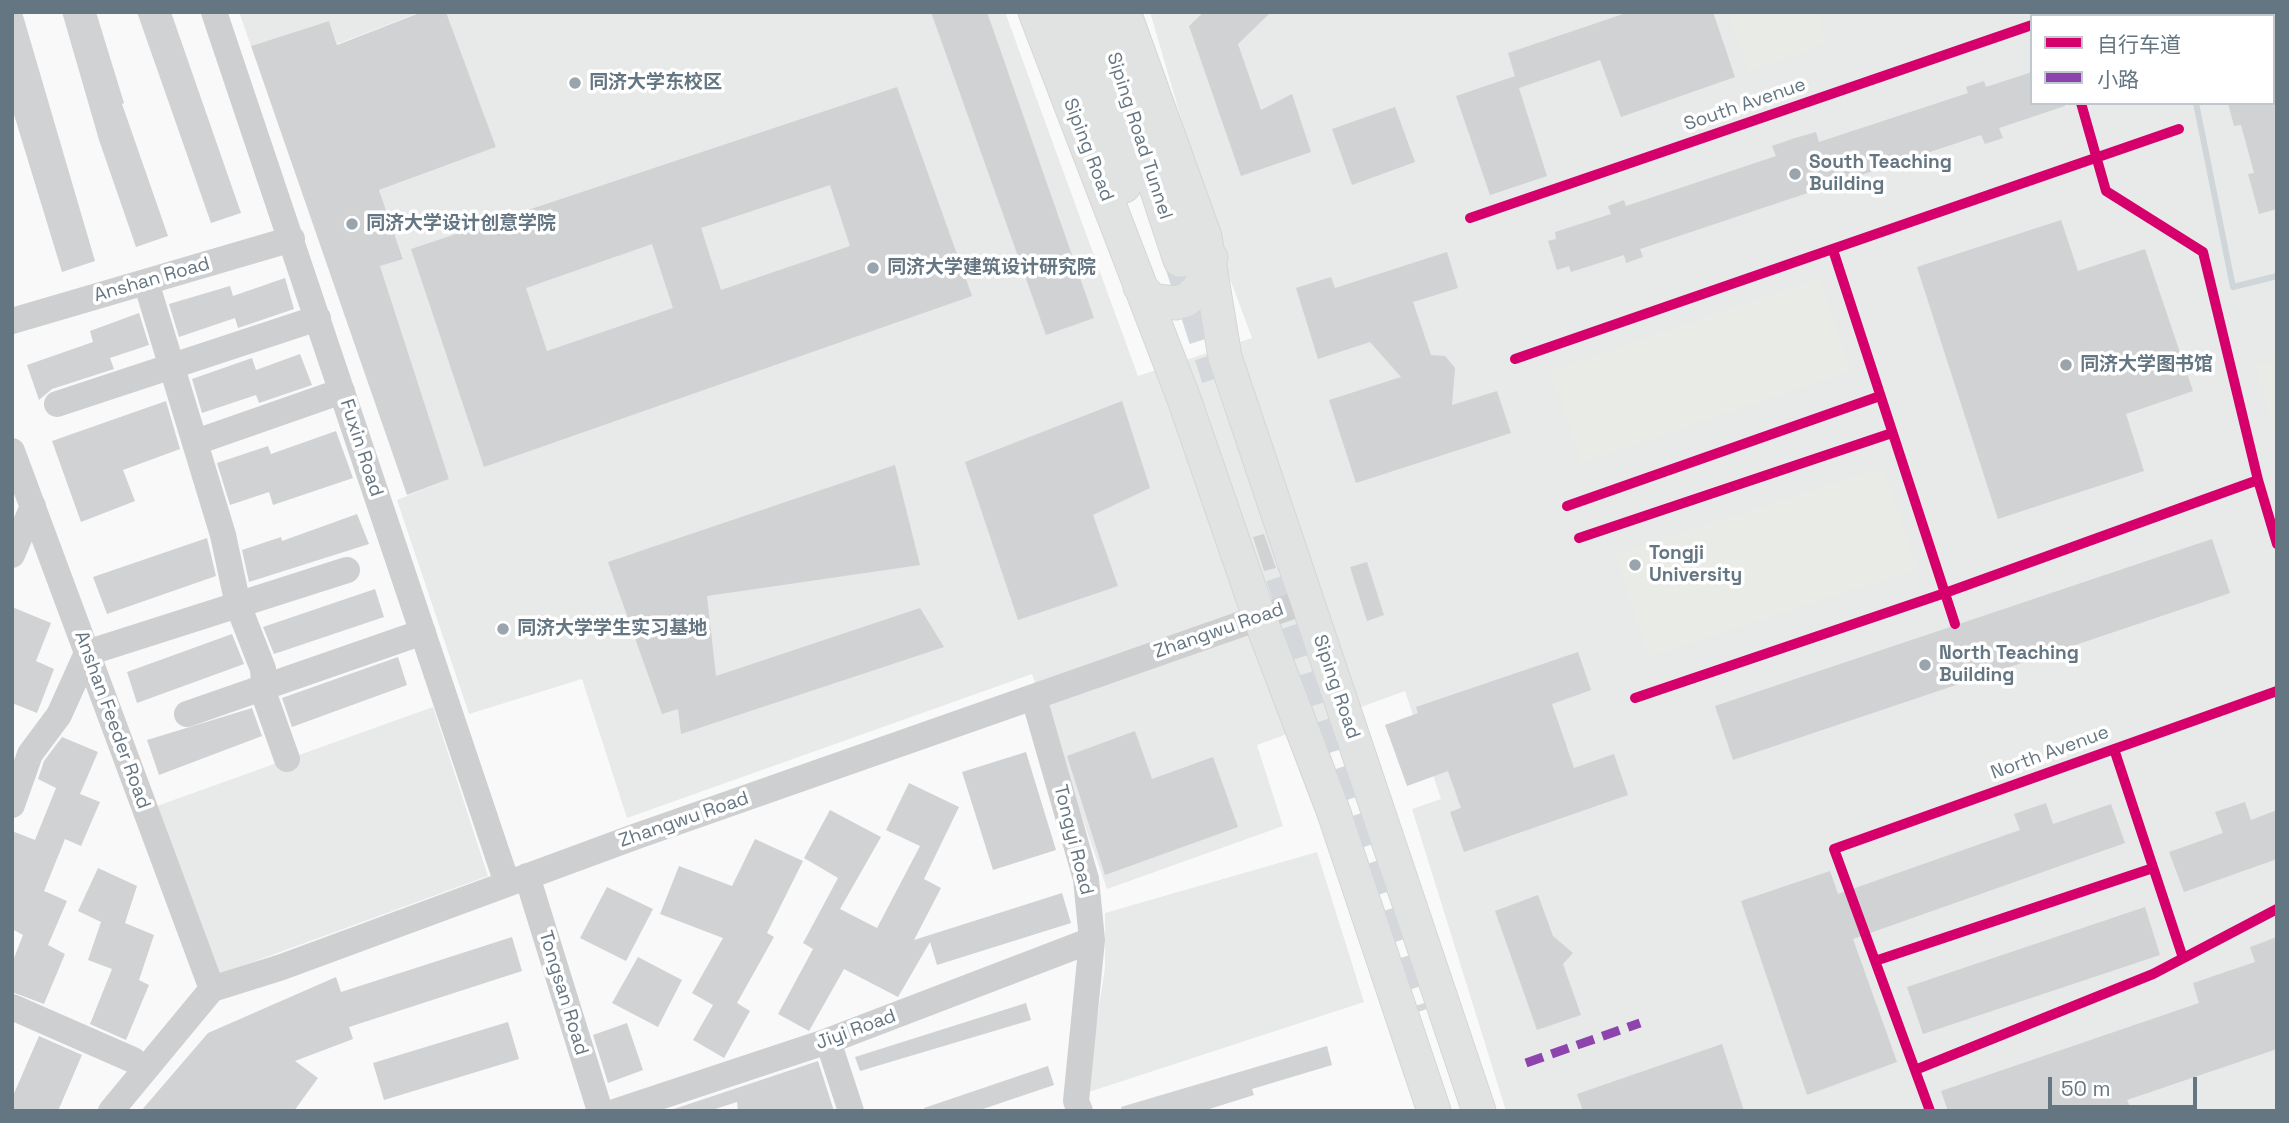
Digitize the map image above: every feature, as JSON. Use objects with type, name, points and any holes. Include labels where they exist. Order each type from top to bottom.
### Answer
[{"type":"main road","name":"Siping Road","points":[[1035,12],[1171,268],[1225,357],[1479,1111]]},
{"type":"main road","name":"Siping Road Tunnel","points":[[1067,12],[1171,268]]},
{"type":"main road","name":"Siping Road Tunnel","points":[[1098,12],[1171,268]]},
{"type":"main road","name":"Siping Road","points":[[1124,12],[1171,268],[1184,399],[1259,616],[1334,813],[1434,1111]]},
{"type":"street","name":"Fuxin Road","points":[[214,12],[423,632],[517,880]]},
{"type":"street","name":"Anshan Road","points":[[12,321],[292,239]]},
{"type":"street","points":[[146,282],[223,536],[238,605],[263,669],[265,697],[287,759]]},
{"type":"street","points":[[57,404],[318,318]]},
{"type":"street","points":[[196,442],[342,391]]},
{"type":"street","name":"Anshan Feeder Road","points":[[12,451],[212,989]]},
{"type":"street","points":[[12,555],[33,506]]},
{"type":"street","points":[[12,805],[30,754],[60,715],[87,653],[347,570]]},
{"type":"street","name":"Zhangwu Road","points":[[212,989],[282,967],[517,880],[1307,601]]},
{"type":"street","points":[[187,714],[423,632]]},
{"type":"street","name":"Tongyi Road","points":[[1034,698],[1087,879],[1092,940],[1076,1101],[1080,1111]]},
{"type":"street","name":"Tongsan Road","points":[[517,880],[600,1111]]},
{"type":"street","name":"Jiyi Road","points":[[617,1111],[828,1041],[1092,940]]},
{"type":"street","points":[[111,1111],[212,989]]},
{"type":"street","points":[[12,1007],[133,1060]]},
{"type":"street","points":[[828,1041],[851,1111]]},
{"type":"shaded area","points":[[239,12],[421,12],[337,44],[329,21],[251,46]]},
{"type":"shaded area","name":"Tongji University","points":[[446,12],[1005,12],[1138,376],[1252,338],[1221,255],[1150,12],[2277,12],[2277,1111],[1506,1111],[1412,809],[1441,799],[1405,691],[1257,745],[1283,826],[1107,889],[1032,674],[627,818],[582,679],[469,714],[397,500],[449,479],[380,266],[403,258],[379,190],[496,147]]},
{"type":"shaded area","points":[[1728,12],[1817,12],[1828,43],[1749,72]]},
{"type":"shaded area","points":[[1819,278],[1850,371],[1581,463],[1550,371]]},
{"type":"shaded area","points":[[2277,359],[2277,436],[2256,366]]},
{"type":"shaded area","points":[[1884,467],[1917,569],[1648,657],[1615,554]]},
{"type":"shaded area","points":[[433,707],[488,876],[220,974],[157,806]]},
{"type":"shaded area","points":[[1317,852],[1364,1002],[1089,1092],[1092,1052],[1105,968],[1105,913]]},
{"type":"building","points":[[12,12],[22,12],[95,261],[62,272],[12,108]]},
{"type":"building","points":[[62,12],[96,12],[124,103],[122,104],[168,236],[136,247],[99,140]]},
{"type":"building","points":[[137,12],[171,12],[241,213],[211,223]]},
{"type":"building","name":"同济大学设计创意学院","points":[[422,12],[446,12],[496,147],[379,190],[403,259],[380,266],[449,479],[407,495],[251,46],[329,21],[337,45]]},
{"type":"building","points":[[931,12],[987,12],[1094,318],[1046,335]]},
{"type":"building","points":[[1204,12],[1271,12],[1238,44],[1261,110],[1292,94],[1311,152],[1241,176],[1189,26]]},
{"type":"building","points":[[1629,12],[1713,12],[1735,77],[1621,117],[1600,60],[1519,88],[1547,176],[1490,195],[1456,96],[1515,76],[1508,53]]},
{"type":"building","name":"South Teaching Building","points":[[2030,73],[2030,105],[2065,106],[1999,128],[2003,138],[1985,144],[1981,135],[1640,249],[1643,257],[1626,263],[1624,255],[1571,272],[1569,266],[1557,270],[1548,241],[1556,239],[1555,232],[1611,214],[1608,206],[1624,200],[1626,206],[1776,156],[1772,146],[1795,138],[1816,132],[1819,142],[1968,93],[1966,87],[1984,81],[1986,87]]},
{"type":"building","name":"同济大学建筑设计研究院","points":[[897,87],[972,296],[484,467],[411,249]],"holes":[[[830,185],[850,246],[721,290],[701,228]],[[652,244],[673,308],[547,351],[526,288]]]},
{"type":"building","points":[[2277,103],[2277,209],[2259,214],[2248,174],[2254,173],[2241,125],[2234,126],[2229,105]]},
{"type":"building","points":[[1395,107],[1415,162],[1352,185],[1332,129]]},
{"type":"building","name":"同济大学图书馆","points":[[2061,220],[2078,271],[2145,249],[2193,391],[2126,414],[2144,471],[1998,519],[1917,267]]},
{"type":"building","points":[[1447,252],[1458,288],[1413,302],[1431,355],[1445,356],[1455,368],[1452,405],[1497,391],[1511,433],[1356,483],[1329,400],[1401,377],[1370,342],[1318,359],[1296,288],[1331,277],[1335,288]]},
{"type":"building","points":[[285,278],[294,309],[238,328],[235,318],[179,337],[169,304],[230,286],[233,296]]},
{"type":"building","points":[[139,313],[149,345],[110,358],[114,369],[52,389],[39,400],[27,365],[93,342],[90,331]]},
{"type":"building","points":[[300,354],[312,385],[259,403],[256,395],[202,413],[192,379],[252,358],[256,370]]},
{"type":"building","points":[[166,401],[180,449],[123,470],[135,501],[81,522],[52,441]]},
{"type":"building","points":[[1122,401],[1150,488],[1093,515],[1118,586],[1018,620],[965,462]]},
{"type":"building","points":[[336,431],[353,478],[273,505],[269,492],[230,505],[217,463],[268,446],[271,454]]},
{"type":"building","points":[[895,465],[920,565],[707,596],[716,676],[920,608],[944,647],[681,734],[678,709],[662,714],[608,562]]},
{"type":"building","points":[[357,514],[369,544],[249,582],[242,550],[281,537],[282,541]]},
{"type":"building","points":[[1264,534],[1276,568],[1264,571],[1253,537]]},
{"type":"building","points":[[207,538],[216,576],[107,614],[93,577]]},
{"type":"building","name":"North Teaching Building","points":[[2212,539],[2230,593],[1733,760],[1715,706]]},
{"type":"building","points":[[1367,562],[1384,615],[1367,621],[1350,567]]},
{"type":"building","points":[[375,589],[384,617],[274,654],[263,627]]},
{"type":"building","points":[[12,607],[51,623],[36,661],[54,669],[37,713],[12,703]]},
{"type":"building","points":[[232,634],[244,664],[137,703],[127,672]]},
{"type":"building","points":[[1578,652],[1591,690],[1552,704],[1574,768],[1614,754],[1628,795],[1464,852],[1450,812],[1461,808],[1448,771],[1407,786],[1385,725],[1418,713],[1416,707]]},
{"type":"building","points":[[398,657],[407,685],[292,727],[282,698]]},
{"type":"building","points":[[252,708],[262,736],[159,775],[147,740]]},
{"type":"building","points":[[1135,731],[1152,779],[1213,757],[1238,827],[1105,875],[1067,756]]},
{"type":"building","points":[[62,737],[98,752],[80,794],[100,802],[81,846],[65,839],[44,891],[67,901],[48,945],[65,954],[44,1004],[12,992],[12,963],[23,935],[12,929],[12,831],[35,840],[56,788],[38,779],[44,761]]},
{"type":"building","points":[[1026,752],[1056,850],[993,870],[962,772]]},
{"type":"building","points":[[909,783],[959,807],[924,879],[941,888],[914,940],[1062,893],[1071,923],[937,965],[930,942],[898,997],[844,969],[809,1031],[778,1014],[813,949],[803,943],[838,878],[804,858],[830,810],[881,837],[840,909],[877,928],[920,846],[886,830]]},
{"type":"building","points":[[2245,802],[2251,820],[2277,810],[2277,859],[2184,892],[2169,852],[2223,833],[2215,812]]},
{"type":"building","points":[[2046,803],[2053,824],[2111,804],[2125,843],[1853,939],[1897,1062],[1807,1095],[1741,901],[1830,871],[1838,894],[2020,830],[2014,814]]},
{"type":"building","points":[[755,839],[803,861],[767,933],[774,937],[737,1003],[750,1011],[724,1058],[693,1040],[713,1005],[692,993],[723,938],[660,914],[679,866],[732,886]]},
{"type":"building","points":[[98,868],[137,886],[125,923],[154,935],[139,980],[149,985],[126,1040],[90,1024],[112,969],[88,960],[101,922],[78,911]]},
{"type":"building","points":[[607,887],[653,909],[626,961],[580,938]]},
{"type":"building","points":[[1538,895],[1553,936],[1573,953],[1563,964],[1581,1015],[1537,1030],[1495,911]]},
{"type":"building","points":[[2145,907],[2160,955],[1923,1034],[1907,987]]},
{"type":"building","points":[[512,937],[522,971],[349,1027],[353,1039],[295,1061],[318,1078],[294,1111],[141,1111],[208,1033],[336,977],[341,992]]},
{"type":"building","points":[[2277,937],[2277,1049],[2127,1100],[2130,1107],[2120,1111],[1948,1111],[1941,1091],[2199,1003],[2193,983],[2255,962],[2250,947]]},
{"type":"building","points":[[638,957],[682,980],[658,1027],[612,1003]]},
{"type":"building","points":[[1026,1003],[1031,1020],[860,1071],[855,1057]]},
{"type":"building","points":[[508,1022],[519,1059],[384,1100],[373,1063]]},
{"type":"building","points":[[627,1023],[643,1070],[608,1083],[593,1035]]},
{"type":"building","points":[[39,1036],[82,1055],[58,1111],[12,1111],[12,1098]]},
{"type":"building","points":[[1722,1044],[1744,1111],[1583,1111],[1577,1094]]},
{"type":"building","points":[[1327,1046],[1332,1065],[1252,1089],[1254,1095],[1203,1111],[1122,1111],[1121,1107]]},
{"type":"building","points":[[818,1061],[834,1111],[738,1111],[737,1102],[709,1111],[668,1111]]},
{"type":"building","points":[[1048,1066],[1054,1085],[977,1111],[925,1111],[924,1108]]},
{"type":"waterway","points":[[2196,105],[2233,287],[2277,276]]},
{"type":"tunnel","points":[[1180,260],[1218,378]]},
{"type":"tunnel","points":[[1282,576],[1427,1009]]},
{"type":"marked path","points":[[1526,1063],[1640,1023]]},
{"type":"cycle path","name":"South Avenue","points":[[1470,218],[2030,26]]},
{"type":"cycle path","points":[[2082,105],[2106,191],[2203,252],[2258,480],[2277,544]]},
{"type":"cycle path","points":[[1515,359],[2179,129]]},
{"type":"cycle path","points":[[1833,250],[1955,624]]},
{"type":"cycle path","points":[[1567,506],[1880,396]]},
{"type":"cycle path","points":[[1579,538],[1892,433]]},
{"type":"cycle path","points":[[1635,698],[1945,593],[2258,480]]},
{"type":"cycle path","name":"North Avenue","points":[[1930,1111],[1834,849],[2277,691]]},
{"type":"cycle path","name":"North Avenue","points":[[2114,749],[2183,958]]},
{"type":"cycle path","points":[[1875,961],[2153,868]]},
{"type":"cycle path","points":[[1915,1070],[2153,974],[2277,909]]},
{"type":"place","name":"同济大学东校区","points":[[575,83]]},
{"type":"place","name":"South Teaching Building","points":[[1795,174]]},
{"type":"place","name":"同济大学设计创意学院","points":[[352,224]]},
{"type":"place","name":"同济大学建筑设计研究院","points":[[873,268]]},
{"type":"place","name":"同济大学图书馆","points":[[2066,365]]},
{"type":"place","name":"Tongji University","points":[[1635,565]]},
{"type":"place","name":"同济大学学生实习基地","points":[[503,629]]},
{"type":"place","name":"North Teaching Building","points":[[1925,665]]}]
